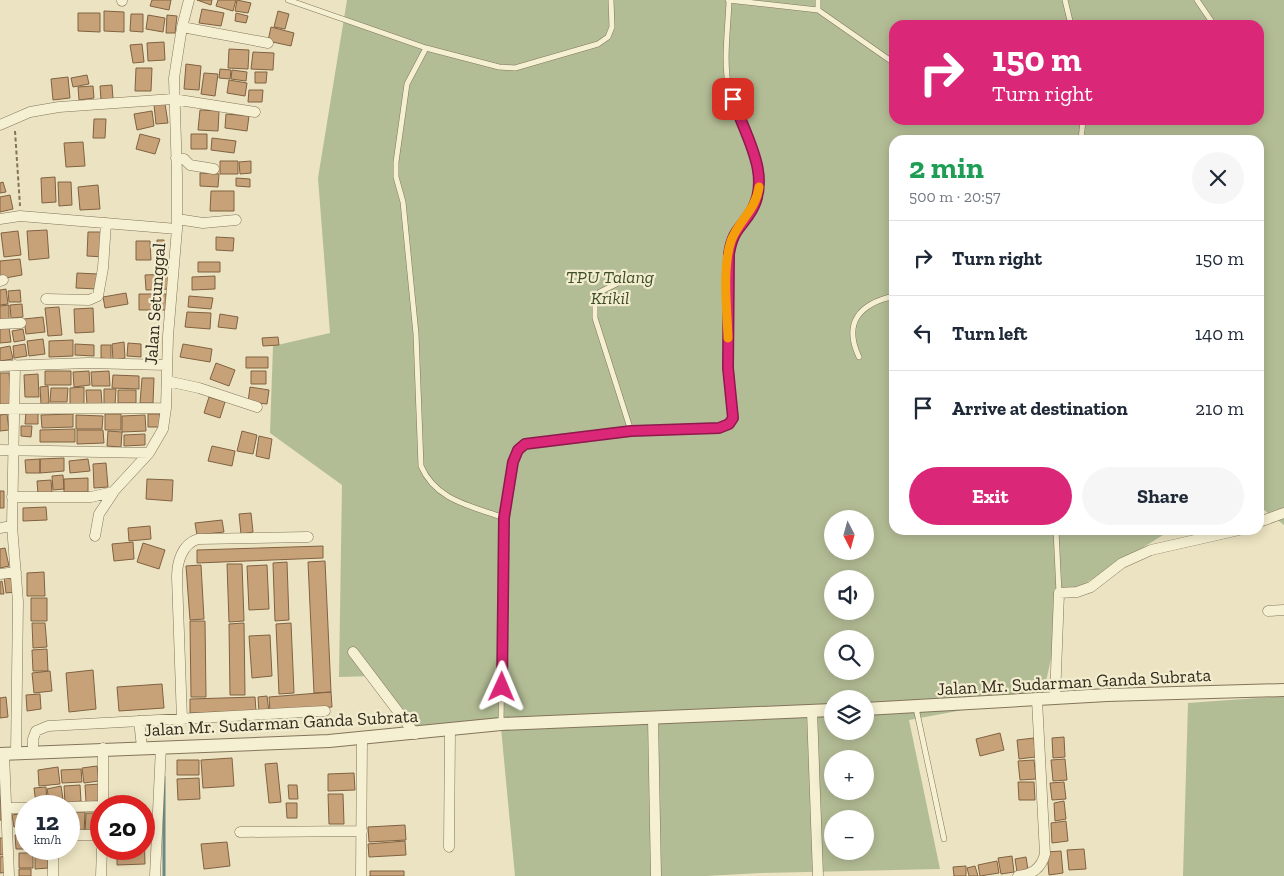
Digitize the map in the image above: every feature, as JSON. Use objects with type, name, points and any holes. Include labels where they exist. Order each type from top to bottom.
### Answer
[{"type":"street","name":"Jalan Setunggal","points":[[95,536],[99,514],[113,492],[148,453],[163,429],[166,408],[167,365],[177,224],[175,65],[189,0]]},
{"type":"street","points":[[182,26],[268,43]]},
{"type":"street","points":[[0,125],[30,112],[59,107],[174,98],[255,112]]},
{"type":"street","points":[[176,158],[184,159],[190,165],[214,169]]},
{"type":"street","points":[[0,219],[20,216],[106,223],[177,224],[236,220]]},
{"type":"street","points":[[46,300],[89,300],[98,296],[103,268],[106,223]]},
{"type":"street","points":[[0,324],[21,323]]},
{"type":"street","points":[[9,876],[7,754],[18,602],[12,526],[16,365]]},
{"type":"street","points":[[0,366],[167,365]]},
{"type":"street","points":[[167,381],[204,389],[257,407]]},
{"type":"street","points":[[0,408],[166,408]]},
{"type":"street","points":[[0,450],[148,453]]},
{"type":"street","points":[[12,497],[91,497],[113,492]]},
{"type":"street","points":[[1264,520],[1284,513]]},
{"type":"street","points":[[0,528],[12,526]]},
{"type":"street","points":[[1055,698],[1059,593],[1077,592],[1091,587],[1122,563],[1151,550],[1217,535]]},
{"type":"street","points":[[182,720],[176,577],[177,566],[185,548],[198,539],[308,537]]},
{"type":"street","points":[[0,574],[16,572]]},
{"type":"street","points":[[1268,611],[1284,610]]},
{"type":"street","points":[[353,652],[415,734]]},
{"type":"street","name":"Jalan Mr. Sudarman Ganda Subrata","points":[[874,709],[1055,698],[1284,690]]},
{"type":"street","points":[[1018,876],[1031,875],[1043,861],[1045,854],[1037,700]]},
{"type":"street","name":"Jalan Mr. Sudarman Ganda Subrata","points":[[7,754],[102,748],[362,739],[501,724],[824,710]]},
{"type":"street","points":[[33,753],[33,739],[36,731],[48,726],[325,711]]},
{"type":"street","points":[[812,711],[818,876]]},
{"type":"street","points":[[653,718],[656,876]]},
{"type":"street","points":[[139,721],[142,747]]},
{"type":"street","points":[[449,847],[450,730]]},
{"type":"street","points":[[361,876],[362,739]]},
{"type":"street","points":[[155,876],[161,747]]},
{"type":"street","points":[[102,748],[103,795]]},
{"type":"street","points":[[7,808],[15,808]]},
{"type":"street","points":[[240,832],[362,831]]},
{"type":"street","points":[[53,860],[53,876]]},
{"type":"street","points":[[101,876],[102,860]]},
{"type":"lane","points":[[288,0],[426,48],[499,67],[515,68],[598,44],[608,38],[612,27],[611,0]]},
{"type":"lane","points":[[818,0],[818,10]]},
{"type":"lane","points":[[1065,0],[1070,20]]},
{"type":"lane","points":[[1197,0],[1211,20]]},
{"type":"lane","points":[[501,724],[504,518],[513,462],[518,450],[525,444],[631,431],[713,429],[725,427],[733,418],[728,368],[729,254],[731,242],[738,227],[751,211],[758,195],[760,178],[729,88],[726,62],[728,1],[818,10],[889,60]]},
{"type":"lane","points":[[426,48],[407,84],[396,162],[396,177],[403,202],[416,334],[421,466],[425,476],[440,494],[454,501],[504,518]]},
{"type":"lane","points":[[618,283],[600,292],[595,303],[595,318],[631,431]]},
{"type":"lane","points":[[859,357],[852,344],[851,333],[856,318],[864,309],[878,300],[889,297]]},
{"type":"lane","points":[[1056,535],[1059,593]]},
{"type":"lane","points":[[916,707],[944,839]]},
{"type":"path","points":[[14,119],[20,216]]},
{"type":"green space","name":"TPU Talang Krikil","points":[[347,0],[1284,0],[1284,525],[1264,510],[1264,135],[889,135],[889,535],[1163,535],[1065,596],[1043,695],[909,720],[940,869],[706,876],[515,876],[501,728],[417,728],[373,676],[339,677],[342,485],[270,433],[273,346],[330,333],[318,178]]},
{"type":"green space","points":[[1284,696],[1284,876],[1183,876],[1188,703]]},
{"type":"building","points":[[152,0],[171,0],[169,10],[150,6]]},
{"type":"building","points":[[197,0],[212,0],[211,5]]},
{"type":"building","points":[[218,0],[236,0],[233,11],[216,6]]},
{"type":"building","points":[[237,0],[251,3],[248,13],[235,11]]},
{"type":"building","points":[[202,9],[224,13],[221,26],[199,23]]},
{"type":"building","points":[[104,11],[124,12],[124,32],[104,31]]},
{"type":"building","points":[[278,11],[289,14],[285,29],[274,27]]},
{"type":"building","points":[[78,13],[100,13],[100,32],[78,31]]},
{"type":"building","points":[[236,13],[248,16],[246,23],[235,21]]},
{"type":"building","points":[[131,14],[143,14],[143,32],[130,31]]},
{"type":"building","points":[[148,15],[165,18],[163,32],[146,29]]},
{"type":"building","points":[[167,15],[177,16],[175,33],[166,33]]},
{"type":"building","points":[[271,27],[294,33],[291,46],[268,41]]},
{"type":"building","points":[[164,42],[165,60],[148,61],[147,43]]},
{"type":"building","points":[[142,44],[144,62],[133,63],[130,45]]},
{"type":"building","points":[[229,49],[249,50],[248,69],[228,68]]},
{"type":"building","points":[[253,52],[274,53],[273,70],[251,69]]},
{"type":"building","points":[[186,64],[201,66],[199,90],[184,89]]},
{"type":"building","points":[[136,68],[152,68],[151,91],[135,91]]},
{"type":"building","points":[[220,69],[231,70],[230,79],[219,78]]},
{"type":"building","points":[[232,70],[247,72],[246,81],[231,79]]},
{"type":"building","points":[[255,72],[267,72],[266,83],[255,83]]},
{"type":"building","points":[[204,73],[218,74],[215,96],[201,94]]},
{"type":"building","points":[[87,75],[89,84],[73,87],[71,78]]},
{"type":"building","points":[[68,77],[70,98],[53,100],[51,79]]},
{"type":"building","points":[[229,80],[247,83],[245,96],[227,93]]},
{"type":"building","points":[[112,85],[113,99],[101,100],[100,86]]},
{"type":"building","points":[[93,86],[94,98],[79,100],[78,87]]},
{"type":"building","points":[[249,90],[263,90],[262,102],[248,102]]},
{"type":"building","points":[[165,104],[168,123],[156,124],[154,105]]},
{"type":"building","points":[[200,110],[219,111],[218,131],[198,130]]},
{"type":"building","points":[[152,111],[154,126],[137,130],[134,114]]},
{"type":"building","points":[[226,114],[249,116],[247,131],[225,128]]},
{"type":"building","points":[[94,119],[106,119],[105,138],[93,138]]},
{"type":"building","points":[[140,134],[160,139],[155,154],[136,149]]},
{"type":"building","points":[[191,134],[207,134],[207,149],[191,149]]},
{"type":"building","points":[[212,138],[236,141],[234,153],[211,150]]},
{"type":"building","points":[[83,142],[85,166],[66,167],[64,143]]},
{"type":"building","points":[[220,161],[238,161],[238,174],[220,174]]},
{"type":"building","points":[[251,161],[251,173],[240,174],[239,162]]},
{"type":"building","points":[[200,173],[219,174],[218,187],[200,186]]},
{"type":"building","points":[[55,177],[56,202],[42,203],[41,178]]},
{"type":"building","points":[[236,178],[250,179],[250,187],[236,186]]},
{"type":"building","points":[[3,182],[6,192],[0,193],[0,183]]},
{"type":"building","points":[[58,182],[71,182],[72,205],[59,206]]},
{"type":"building","points":[[98,185],[100,209],[80,210],[78,187]]},
{"type":"building","points":[[211,191],[234,191],[234,211],[210,211]]},
{"type":"building","points":[[10,195],[13,209],[0,212],[0,197]]},
{"type":"building","points":[[47,230],[49,258],[29,260],[27,231]]},
{"type":"building","points":[[18,231],[21,255],[4,257],[1,233]]},
{"type":"building","points":[[88,232],[105,232],[104,257],[87,256]]},
{"type":"building","points":[[216,237],[234,238],[233,251],[216,250]]},
{"type":"building","points":[[157,240],[164,240],[165,254],[158,254]]},
{"type":"building","points":[[136,241],[150,241],[151,260],[136,260]]},
{"type":"building","points":[[20,259],[22,275],[0,279],[0,261]]},
{"type":"building","points":[[198,262],[220,262],[220,272],[198,272]]},
{"type":"building","points":[[77,273],[98,274],[97,289],[76,288]]},
{"type":"building","points":[[170,274],[170,289],[146,290],[145,275]]},
{"type":"building","points":[[215,276],[215,289],[192,290],[192,277]]},
{"type":"building","points":[[6,289],[8,304],[0,305],[0,290]]},
{"type":"building","points":[[20,290],[21,302],[9,302],[8,291]]},
{"type":"building","points":[[126,293],[128,304],[105,308],[103,297]]},
{"type":"building","points":[[139,294],[166,294],[166,310],[139,310]]},
{"type":"building","points":[[189,296],[213,298],[211,309],[188,307]]},
{"type":"building","points":[[22,304],[23,317],[11,318],[10,305]]},
{"type":"building","points":[[9,305],[9,320],[0,320],[0,306]]},
{"type":"building","points":[[59,307],[62,335],[48,336],[45,308]]},
{"type":"building","points":[[93,308],[94,332],[75,333],[74,309]]},
{"type":"building","points":[[187,312],[211,313],[210,329],[185,327]]},
{"type":"building","points":[[220,314],[238,317],[236,329],[218,327]]},
{"type":"building","points":[[43,317],[45,332],[26,334],[24,319]]},
{"type":"building","points":[[9,327],[11,342],[0,343],[0,328]]},
{"type":"building","points":[[23,329],[25,340],[14,342],[12,331]]},
{"type":"building","points":[[278,337],[279,345],[263,346],[262,338]]},
{"type":"building","points":[[43,339],[45,354],[29,356],[27,341]]},
{"type":"building","points":[[73,340],[73,356],[49,357],[49,341]]},
{"type":"building","points":[[124,342],[125,358],[113,360],[112,344]]},
{"type":"building","points":[[128,343],[141,344],[141,357],[127,356]]},
{"type":"building","points":[[25,344],[27,356],[14,358],[13,346]]},
{"type":"building","points":[[75,344],[94,345],[94,356],[75,355]]},
{"type":"building","points":[[183,344],[212,349],[210,362],[180,357]]},
{"type":"building","points":[[101,345],[111,345],[111,359],[101,358]]},
{"type":"building","points":[[10,346],[13,359],[0,361],[0,348]]},
{"type":"building","points":[[246,357],[268,357],[268,368],[246,368]]},
{"type":"building","points":[[216,363],[235,370],[229,386],[210,379]]},
{"type":"building","points":[[45,371],[71,371],[71,385],[45,385]]},
{"type":"building","points":[[89,371],[90,385],[74,387],[73,372]]},
{"type":"building","points":[[109,371],[110,386],[92,386],[91,372]]},
{"type":"building","points":[[251,371],[266,371],[266,384],[251,384]]},
{"type":"building","points":[[0,373],[9,373],[12,407],[0,407]]},
{"type":"building","points":[[38,374],[39,397],[25,397],[24,375]]},
{"type":"building","points":[[113,375],[139,376],[139,389],[112,388]]},
{"type":"building","points":[[142,378],[154,378],[153,403],[140,403]]},
{"type":"building","points":[[48,386],[49,403],[41,404],[40,387]]},
{"type":"building","points":[[84,387],[84,405],[70,405],[70,388]]},
{"type":"building","points":[[250,387],[269,390],[267,404],[248,402]]},
{"type":"building","points":[[51,388],[68,388],[67,402],[50,402]]},
{"type":"building","points":[[104,389],[116,389],[115,405],[104,404]]},
{"type":"building","points":[[86,390],[101,390],[102,404],[87,405]]},
{"type":"building","points":[[118,390],[136,390],[136,403],[118,403]]},
{"type":"building","points":[[209,397],[225,402],[220,418],[204,413]]},
{"type":"building","points":[[26,412],[38,412],[38,424],[25,424]]},
{"type":"building","points":[[7,414],[9,430],[0,431],[0,415]]},
{"type":"building","points":[[73,414],[73,427],[42,428],[41,415]]},
{"type":"building","points":[[105,414],[121,414],[121,430],[105,430]]},
{"type":"building","points":[[148,414],[160,414],[161,427],[148,427]]},
{"type":"building","points":[[76,415],[103,416],[102,429],[76,429]]},
{"type":"building","points":[[145,415],[146,431],[122,432],[122,416]]},
{"type":"building","points":[[21,426],[32,426],[31,437],[21,436]]},
{"type":"building","points":[[75,429],[75,442],[40,442],[40,430]]},
{"type":"building","points":[[77,430],[103,430],[104,443],[77,444]]},
{"type":"building","points":[[108,431],[122,432],[121,447],[107,446]]},
{"type":"building","points":[[242,431],[257,435],[253,454],[237,451]]},
{"type":"building","points":[[145,434],[145,445],[124,446],[124,435]]},
{"type":"building","points":[[259,436],[272,439],[269,459],[256,456]]},
{"type":"building","points":[[212,446],[235,451],[232,466],[208,461]]},
{"type":"building","points":[[64,458],[64,471],[40,473],[40,459]]},
{"type":"building","points":[[40,459],[40,473],[26,473],[25,460]]},
{"type":"building","points":[[88,459],[90,471],[70,473],[69,461]]},
{"type":"building","points":[[106,463],[108,487],[94,488],[93,464]]},
{"type":"building","points":[[63,475],[64,489],[53,490],[52,476]]},
{"type":"building","points":[[88,478],[88,492],[64,492],[64,479]]},
{"type":"building","points":[[147,479],[173,480],[172,501],[146,499]]},
{"type":"building","points":[[51,480],[52,493],[38,494],[37,481]]},
{"type":"building","points":[[0,491],[4,491],[4,508],[0,508]]},
{"type":"building","points":[[46,507],[47,520],[23,521],[23,508]]},
{"type":"building","points":[[251,513],[253,532],[241,534],[239,514]]},
{"type":"building","points":[[222,520],[224,532],[197,535],[195,523]]},
{"type":"building","points":[[150,526],[151,539],[129,541],[128,528]]},
{"type":"building","points":[[133,542],[134,559],[114,561],[112,544]]},
{"type":"building","points":[[143,543],[165,550],[159,569],[137,562]]},
{"type":"building","points":[[323,546],[323,558],[197,563],[197,550]]},
{"type":"building","points":[[5,548],[9,566],[0,568],[0,549]]},
{"type":"building","points":[[325,561],[331,692],[314,693],[308,562]]},
{"type":"building","points":[[287,562],[289,620],[275,621],[273,563]]},
{"type":"building","points":[[227,564],[242,564],[244,621],[229,622]]},
{"type":"building","points":[[201,565],[204,619],[190,620],[186,566]]},
{"type":"building","points":[[267,565],[269,609],[249,610],[247,566]]},
{"type":"building","points":[[44,572],[45,596],[27,596],[27,573]]},
{"type":"building","points":[[14,576],[15,592],[6,593],[4,577]]},
{"type":"building","points":[[2,581],[4,594],[0,594],[0,582]]},
{"type":"building","points":[[31,598],[47,598],[47,621],[31,621]]},
{"type":"building","points":[[190,621],[205,621],[206,697],[191,697]]},
{"type":"building","points":[[32,623],[45,623],[47,647],[33,648]]},
{"type":"building","points":[[244,623],[245,695],[230,695],[229,624]]},
{"type":"building","points":[[291,623],[294,693],[279,694],[276,624]]},
{"type":"building","points":[[270,635],[272,676],[252,678],[249,636]]},
{"type":"building","points":[[47,649],[48,671],[33,671],[32,650]]},
{"type":"building","points":[[93,670],[96,709],[69,712],[66,673]]},
{"type":"building","points":[[50,671],[52,691],[34,693],[32,673]]},
{"type":"building","points":[[162,684],[164,708],[119,711],[117,687]]},
{"type":"building","points":[[331,692],[332,707],[270,711],[269,697]]},
{"type":"building","points":[[40,694],[41,709],[27,711],[26,695]]},
{"type":"building","points":[[267,696],[269,712],[259,713],[258,697]]},
{"type":"building","points":[[6,697],[8,717],[0,718],[0,698]]},
{"type":"building","points":[[255,697],[256,711],[190,713],[190,699]]},
{"type":"building","points":[[1000,733],[1004,750],[980,756],[976,739]]},
{"type":"building","points":[[1064,737],[1065,757],[1053,758],[1052,738]]},
{"type":"building","points":[[1034,738],[1035,757],[1019,759],[1017,740]]},
{"type":"building","points":[[232,758],[234,786],[203,788],[201,760]]},
{"type":"building","points":[[1065,759],[1067,780],[1053,781],[1051,760]]},
{"type":"building","points":[[177,760],[199,760],[199,775],[177,775]]},
{"type":"building","points":[[1034,760],[1036,779],[1020,780],[1018,761]]},
{"type":"building","points":[[277,763],[281,802],[269,803],[265,764]]},
{"type":"building","points":[[97,766],[99,781],[84,783],[82,768]]},
{"type":"building","points":[[58,767],[60,784],[39,786],[38,770]]},
{"type":"building","points":[[81,769],[82,782],[62,783],[61,770]]},
{"type":"building","points":[[354,773],[355,790],[328,791],[328,774]]},
{"type":"building","points":[[199,778],[200,799],[178,800],[177,779]]},
{"type":"building","points":[[1018,782],[1034,782],[1035,800],[1019,800]]},
{"type":"building","points":[[1064,782],[1066,799],[1052,800],[1050,783]]},
{"type":"building","points":[[101,784],[101,795],[90,795],[90,802],[86,802],[85,785]]},
{"type":"building","points":[[80,785],[81,801],[80,795],[65,795],[64,786]]},
{"type":"building","points":[[288,785],[297,785],[298,799],[289,799]]},
{"type":"building","points":[[61,786],[62,795],[48,795],[47,789]]},
{"type":"building","points":[[46,787],[46,795],[35,795],[34,788]]},
{"type":"building","points":[[328,794],[343,794],[344,824],[329,824]]},
{"type":"building","points":[[0,795],[3,820],[0,820]]},
{"type":"building","points":[[1064,801],[1066,819],[1055,821],[1054,803]]},
{"type":"building","points":[[286,803],[297,803],[297,818],[287,818]]},
{"type":"building","points":[[80,812],[85,812],[84,832],[80,832]]},
{"type":"building","points":[[86,813],[90,813],[90,832],[85,832]]},
{"type":"building","points":[[12,815],[15,815],[15,827],[14,827]]},
{"type":"building","points":[[1066,821],[1068,841],[1052,843],[1051,823]]},
{"type":"building","points":[[405,825],[406,840],[369,842],[368,827]]},
{"type":"building","points":[[0,838],[5,838],[5,854],[0,855]]},
{"type":"building","points":[[405,841],[406,855],[369,857],[368,844]]},
{"type":"building","points":[[227,842],[230,866],[204,869],[201,844]]},
{"type":"building","points":[[1084,849],[1086,869],[1069,870],[1067,850]]},
{"type":"building","points":[[1061,851],[1063,873],[1049,875],[1047,852]]},
{"type":"building","points":[[6,856],[8,872],[0,873],[0,857]]},
{"type":"building","points":[[1012,856],[1014,872],[1001,874],[998,858]]},
{"type":"building","points":[[1026,857],[1028,870],[1017,872],[1015,859]]},
{"type":"building","points":[[19,860],[33,860],[33,868],[19,868]]},
{"type":"building","points":[[35,860],[48,860],[48,868],[35,869]]},
{"type":"building","points":[[117,860],[145,860],[145,864],[117,865]]},
{"type":"building","points":[[997,861],[999,873],[980,876],[978,865]]},
{"type":"building","points":[[966,866],[966,876],[954,876],[953,867]]},
{"type":"building","points":[[975,866],[978,876],[969,876],[967,868]]},
{"type":"building","points":[[19,869],[31,869],[31,876],[19,876]]},
{"type":"building","points":[[370,871],[404,871],[404,876],[370,876]]},
{"type":"waterway","points":[[164,777],[164,876]]},
{"type":"slow traffic","points":[[728,338],[727,285],[731,242],[738,227],[751,211],[758,195],[759,187]]},
{"type":"route","points":[[502,687],[504,518],[513,462],[518,450],[525,444],[631,431],[706,430],[725,427],[733,418],[728,368],[727,285],[729,254],[731,242],[738,227],[751,211],[758,195],[760,178],[748,138],[736,111],[733,99]]}]
